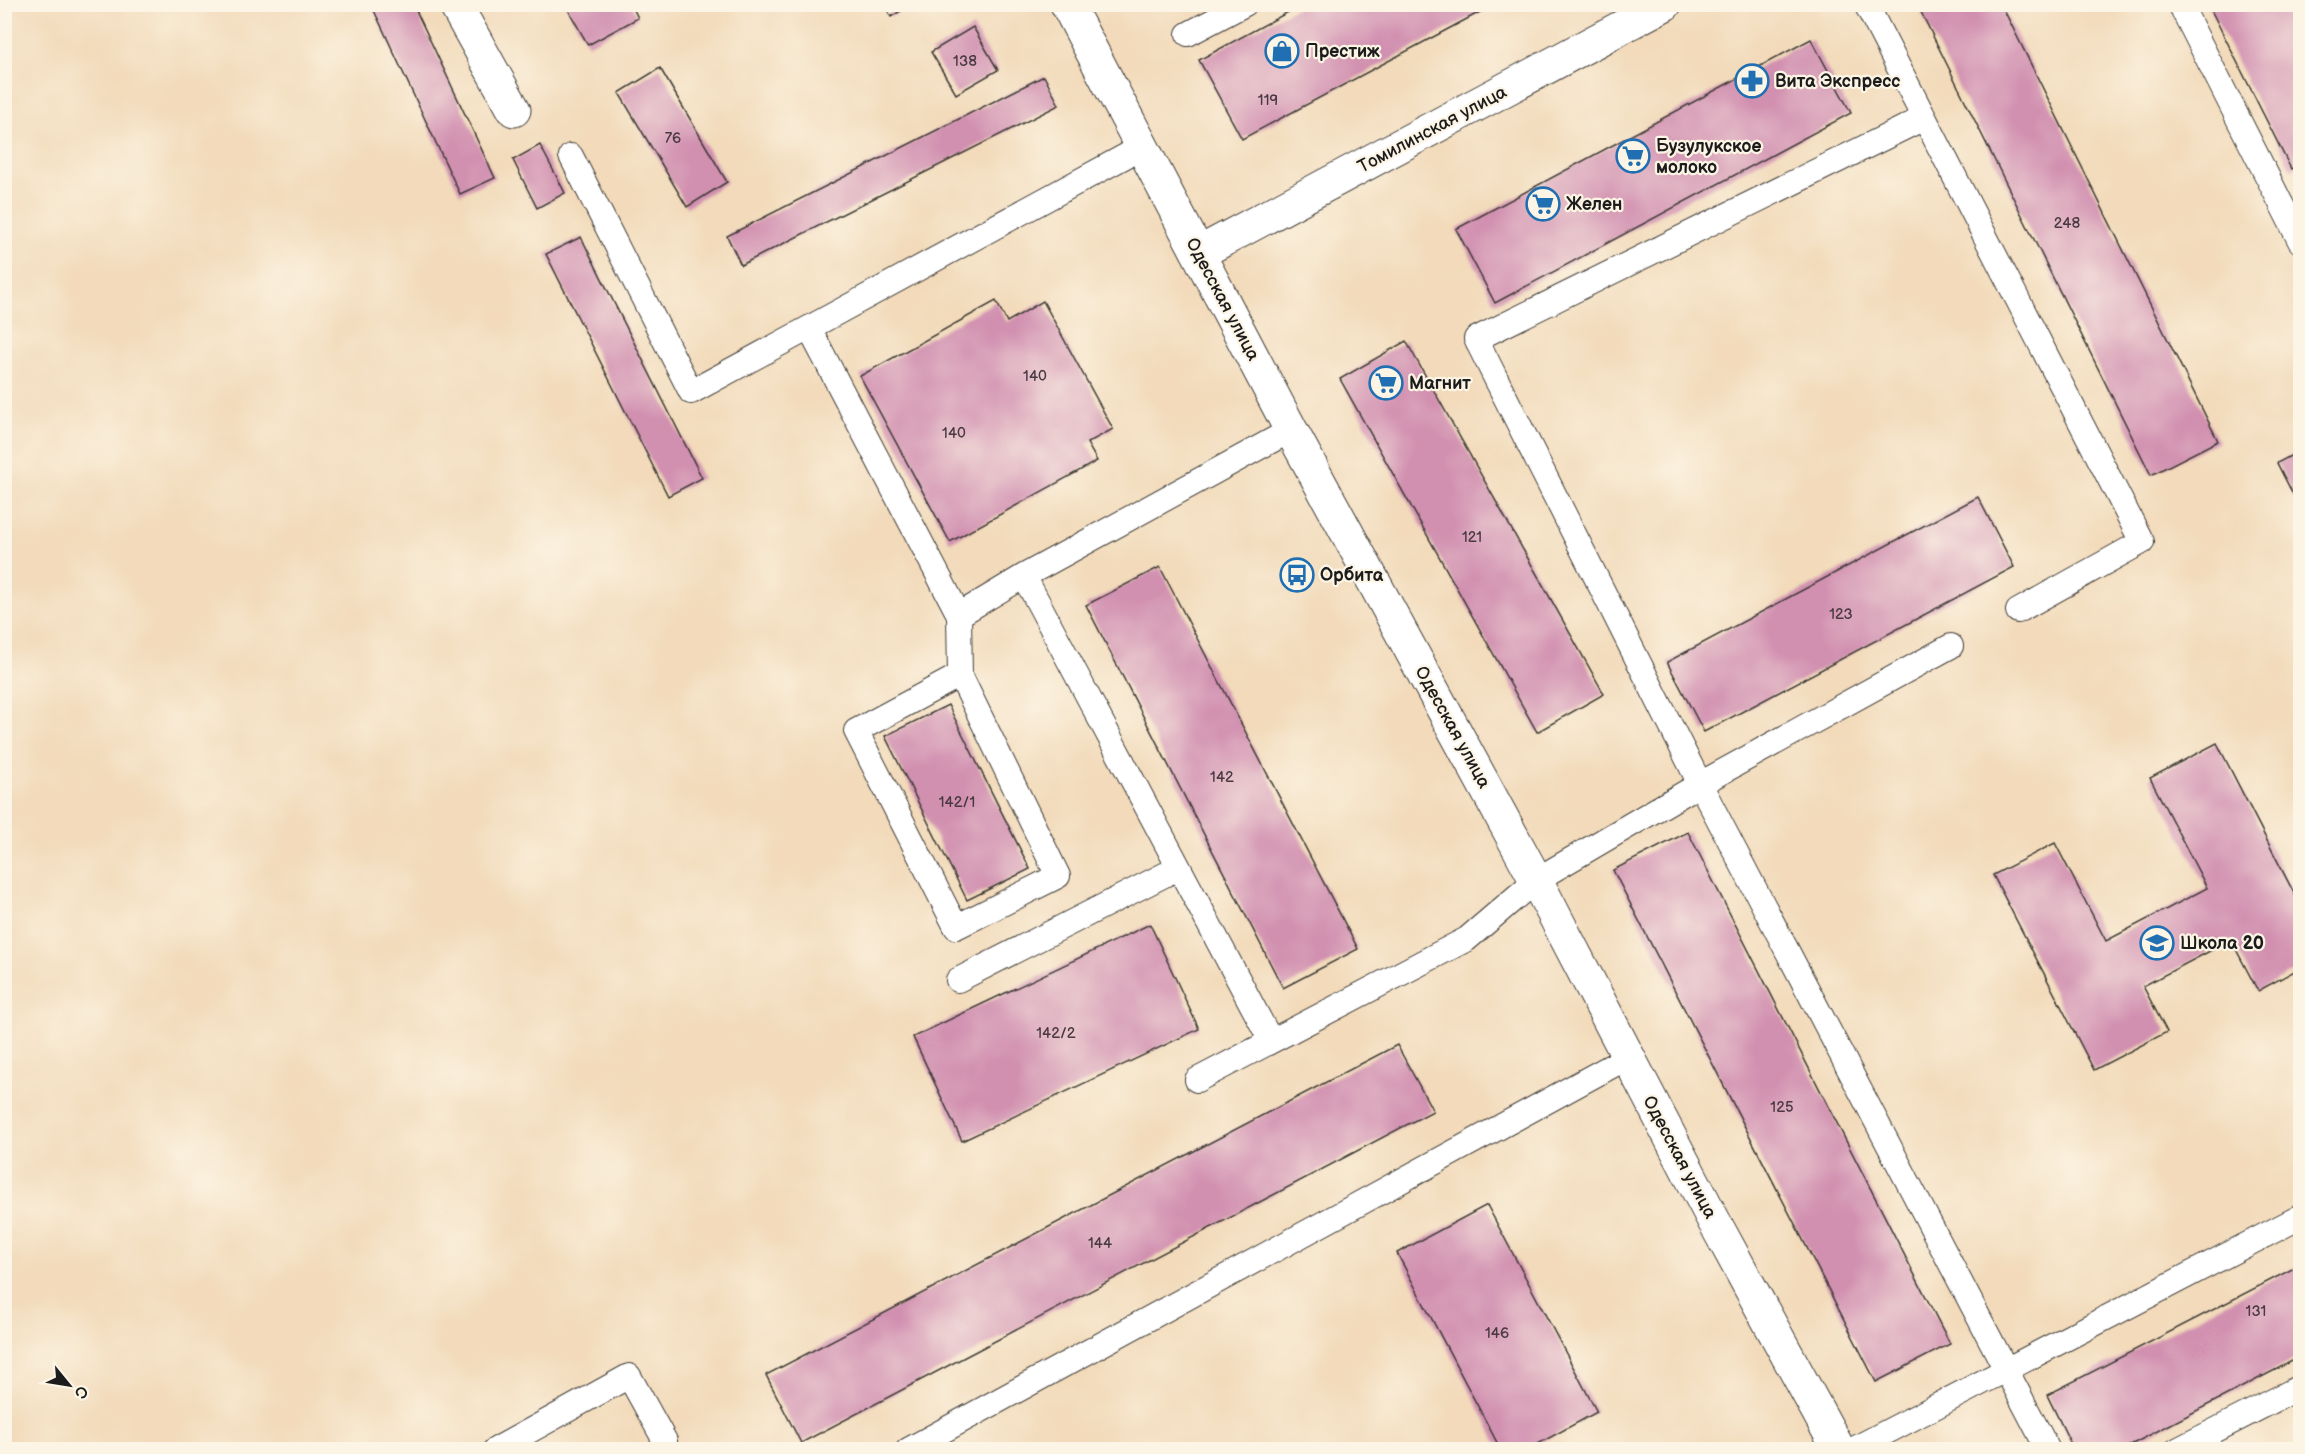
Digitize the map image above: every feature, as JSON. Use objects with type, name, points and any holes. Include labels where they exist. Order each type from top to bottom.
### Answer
[{"type":"street","points":[[455,4],[514,110]]},
{"type":"street","name":"Одесская улица","points":[[1067,4],[1291,430],[1536,880],[1714,1223],[1839,1449]]},
{"type":"street","name":"Томилинская улица","points":[[1199,253],[1629,13],[1665,4]]},
{"type":"lane","points":[[1188,34],[1245,4]]},
{"type":"lane","points":[[1866,4],[1922,118],[2142,542],[2018,611]]},
{"type":"lane","points":[[2180,4],[2301,241]]},
{"type":"lane","points":[[1922,118],[1476,339],[1700,784],[2048,1449]]},
{"type":"lane","points":[[571,156],[691,392],[1142,147]]},
{"type":"lane","points":[[808,328],[959,615],[960,675],[1059,876],[956,927],[856,731],[960,675]]},
{"type":"lane","points":[[959,615],[1024,576],[1291,430]]},
{"type":"lane","points":[[1024,576],[1271,1041]]},
{"type":"lane","points":[[1197,1080],[1467,939],[1536,880],[1700,784],[1951,646]]},
{"type":"lane","points":[[958,980],[1178,868]]},
{"type":"lane","points":[[909,1449],[1628,1057]]},
{"type":"lane","points":[[1852,1449],[2301,1217]]},
{"type":"lane","points":[[495,1449],[629,1376],[662,1447]]},
{"type":"lane","points":[[2177,1449],[2301,1387]]},
{"type":"building","points":[[371,4],[413,4],[495,178],[460,194]]},
{"type":"building","points":[[565,4],[631,4],[638,18],[588,45]]},
{"type":"building","points":[[884,4],[912,4],[891,17]]},
{"type":"building","points":[[1303,4],[1495,4],[1242,139],[1199,60]]},
{"type":"building","points":[[1917,4],[2001,4],[2218,441],[2151,475]]},
{"type":"building","points":[[2208,4],[2296,4],[2300,13],[2300,164],[2291,169]]},
{"type":"building","points":[[973,27],[998,70],[956,94],[931,52]]},
{"type":"building","points":[[1811,39],[1851,113],[1495,303],[1456,229]]},
{"type":"building","points":[[660,68],[727,182],[687,207],[619,93]]},
{"type":"building","points":[[1044,76],[1059,105],[741,265],[727,236]]},
{"type":"building","points":[[540,145],[565,193],[537,208],[513,160]]},
{"type":"building","points":[[581,237],[702,478],[668,496],[546,254]]},
{"type":"building","points":[[996,301],[1007,322],[1043,301],[1113,429],[1087,443],[1097,461],[950,542],[860,376]]},
{"type":"building","points":[[1406,341],[1604,694],[1537,732],[1340,379]]},
{"type":"building","points":[[2300,451],[2300,508],[2277,463]]},
{"type":"building","points":[[1978,497],[2014,567],[1704,732],[1667,662]]},
{"type":"building","points":[[1160,567],[1358,949],[1283,988],[1086,605]]},
{"type":"building","points":[[948,705],[1030,869],[967,900],[885,736]]},
{"type":"building","points":[[2217,743],[2300,905],[2300,968],[2258,991],[2231,940],[2143,986],[2167,1032],[2094,1070],[1993,875],[2055,843],[2106,941],[2207,888],[2150,778]]},
{"type":"building","points":[[1688,832],[1950,1344],[1876,1382],[1613,870]]},
{"type":"building","points":[[1150,924],[1199,1029],[962,1141],[913,1037]]},
{"type":"building","points":[[1397,1045],[1433,1111],[801,1443],[766,1375]]},
{"type":"building","points":[[1487,1205],[1597,1412],[1527,1450],[1501,1450],[1397,1253]]},
{"type":"building","points":[[2300,1265],[2300,1357],[2121,1450],[2074,1450],[2047,1395]]},
{"type":"place","name":"Престиж","points":[[1282,51]]},
{"type":"place","name":"Вита Экспресс","points":[[1752,81]]},
{"type":"place","name":"Бузулукское молоко","points":[[1633,156]]},
{"type":"place","name":"Желен","points":[[1543,204]]},
{"type":"place","name":"Магнит","points":[[1386,383]]},
{"type":"place","name":"Орбита","points":[[1297,575]]},
{"type":"place","name":"Школа 20","points":[[2157,943]]}]
